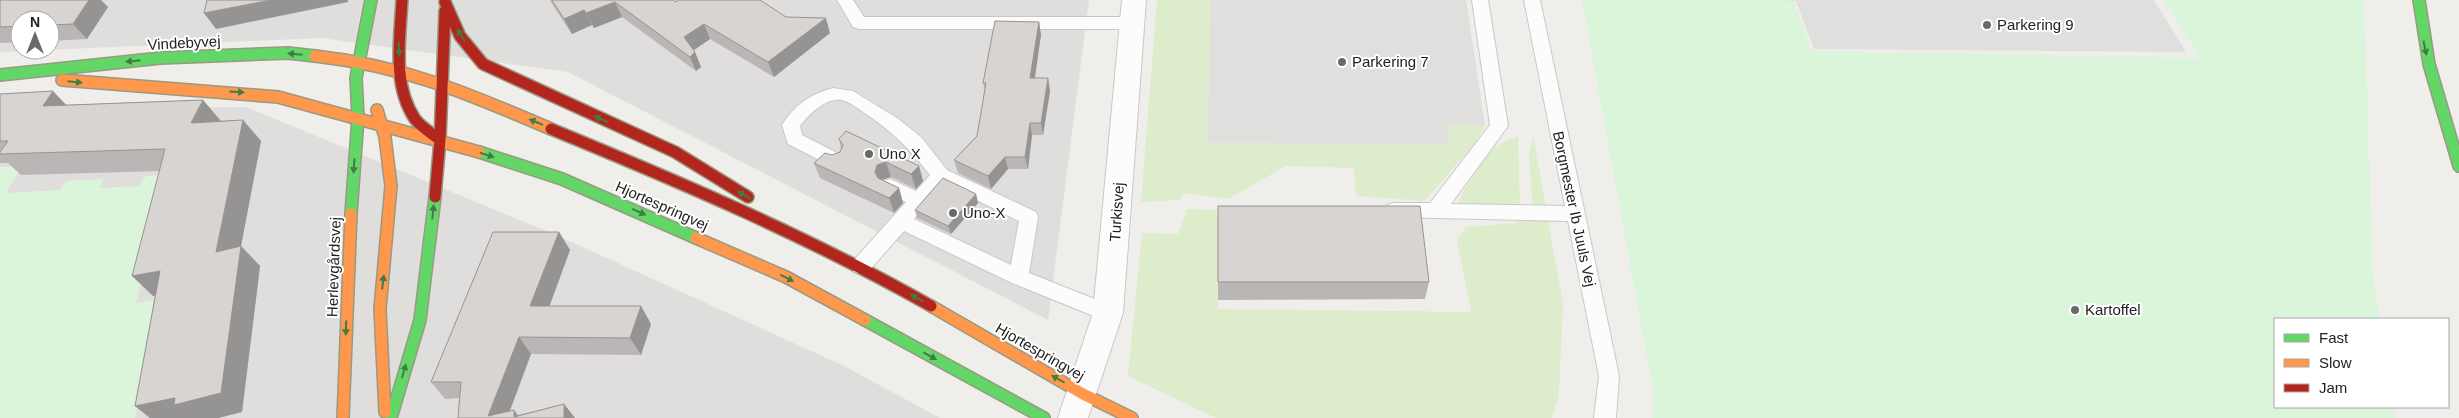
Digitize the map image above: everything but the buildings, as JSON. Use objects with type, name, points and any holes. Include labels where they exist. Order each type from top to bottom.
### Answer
[{"type":"street","points":[[358,117],[356,78],[361,61],[371,0]]},
{"type":"street","points":[[402,0],[399,33],[399,92],[416,120],[440,140]]},
{"type":"street","points":[[2419,0],[2421,31],[2433,86],[2459,166]]},
{"type":"street","points":[[391,418],[420,320],[430,246],[440,140],[445,1]]},
{"type":"street","points":[[445,1],[460,36],[483,64],[675,152],[861,266]]},
{"type":"street","name":"Turkisvej","points":[[1078,406],[1108,313],[1133,12]]},
{"type":"street","name":"Vindebyvej","points":[[5,75],[161,58],[288,53],[361,61],[400,70]]},
{"type":"street","points":[[319,56],[356,78],[377,101],[384,125],[393,174],[380,309],[385,418]]},
{"type":"street","name":"Hjortespringvej","points":[[400,70],[443,84],[678,181],[861,266],[1078,406],[1132,418]]},
{"type":"street","name":"Vindebyvej","points":[[5,75],[115,86],[246,92],[278,97],[358,117]]},
{"type":"street","points":[[399,92],[443,84]]},
{"type":"street","points":[[358,117],[377,101]]},
{"type":"street","name":"Hjortespringvej","points":[[358,117],[440,140],[562,179],[786,277],[1044,418]]},
{"type":"street","name":"Herlevgårdsvej","points":[[343,418],[351,220],[358,117]]},
{"type":"lane","points":[[845,0],[859,23],[1133,12]]},
{"type":"lane","points":[[1435,210],[1498,126],[1480,0]]},
{"type":"lane","name":"Borgmester Ib Juuls Vej","points":[[1532,0],[1609,376],[1605,418]]},
{"type":"lane","points":[[837,161],[794,139],[792,125],[799,113],[815,101],[842,93],[858,100],[914,141],[941,175],[1029,217],[1020,277]]},
{"type":"lane","points":[[861,266],[941,175]]},
{"type":"lane","points":[[890,186],[920,200]]},
{"type":"lane","points":[[1376,210],[1575,214]]},
{"type":"lane","points":[[901,221],[1020,277],[1108,313]]},
{"type":"shaded area","points":[[0,0],[1089,0],[1048,320],[568,72],[321,38],[60,50],[60,10],[10,10],[10,52],[0,52]]},
{"type":"shaded area","name":"Parkering 7","points":[[1211,0],[1466,0],[1485,125],[1447,125],[1449,145],[1207,143]]},
{"type":"shaded area","name":"Parkering 9","points":[[1782,0],[2154,0],[2186,52],[1814,49],[1796,1]]},
{"type":"shaded area","points":[[246,107],[556,235],[844,366],[940,418],[0,418],[0,110]]},
{"type":"green space","points":[[1157,0],[1211,0],[1207,143],[1449,145],[1447,125],[1485,125],[1476,142],[1425,201],[1356,196],[1354,168],[1286,166],[1228,199],[1184,193],[1179,200],[1141,202]]},
{"type":"green space","points":[[1582,0],[1793,0],[1812,51],[2200,58],[2164,0],[2364,0],[2373,275],[2380,318],[2274,318],[2274,408],[2394,408],[2396,418],[1652,418],[1653,390]]},
{"type":"green space","points":[[1533,135],[1563,304],[1559,394],[1552,418],[1216,418],[1128,376],[1142,233],[1178,234],[1187,209],[1219,210],[1218,309],[1471,312],[1457,240],[1466,227],[1516,223],[1533,209],[1529,156]]},
{"type":"green space","points":[[1518,136],[1520,206],[1457,204],[1475,172],[1488,154],[1506,141]]},
{"type":"green space","points":[[22,166],[6,193],[60,190],[66,181],[103,179],[100,188],[138,186],[146,176],[180,174],[163,200],[136,303],[174,296],[149,357],[135,418],[0,418],[0,167]]},
{"type":"traffic: fast","points":[[351,214],[358,117],[356,78],[371,0]]},
{"type":"traffic: fast","points":[[2419,0],[2429,64],[2459,166]]},
{"type":"traffic: fast","points":[[0,75],[161,58],[288,53],[315,56]]},
{"type":"traffic: fast","points":[[479,152],[562,179],[696,238]]},
{"type":"traffic: fast","points":[[391,418],[420,320],[435,197]]},
{"type":"traffic: fast","points":[[865,320],[1044,418]]},
{"type":"traffic: slow","points":[[315,56],[367,63],[418,75],[551,129]]},
{"type":"traffic: slow","points":[[62,80],[278,97],[479,152]]},
{"type":"traffic: slow","points":[[377,110],[385,137],[391,186],[380,309],[385,412]]},
{"type":"traffic: slow","points":[[343,418],[351,214]]},
{"type":"traffic: slow","points":[[696,238],[786,277],[865,320]]},
{"type":"traffic: slow","points":[[931,306],[1083,394],[1132,418]]},
{"type":"traffic: jam","points":[[402,0],[400,61],[403,92],[415,119],[439,139]]},
{"type":"traffic: jam","points":[[445,2],[460,36],[483,64],[675,152],[748,197]]},
{"type":"traffic: jam","points":[[435,197],[440,140],[445,11]]},
{"type":"traffic: jam","points":[[551,129],[678,181],[861,266],[931,306]]},
{"type":"place","name":"Parkering 9","points":[[1987,25]]},
{"type":"place","name":"Parkering 7","points":[[1342,62]]},
{"type":"place","name":"Uno X","points":[[869,154]]},
{"type":"place","name":"Uno-X","points":[[953,213]]},
{"type":"place","name":"Kartoffel","points":[[2075,310]]}]
